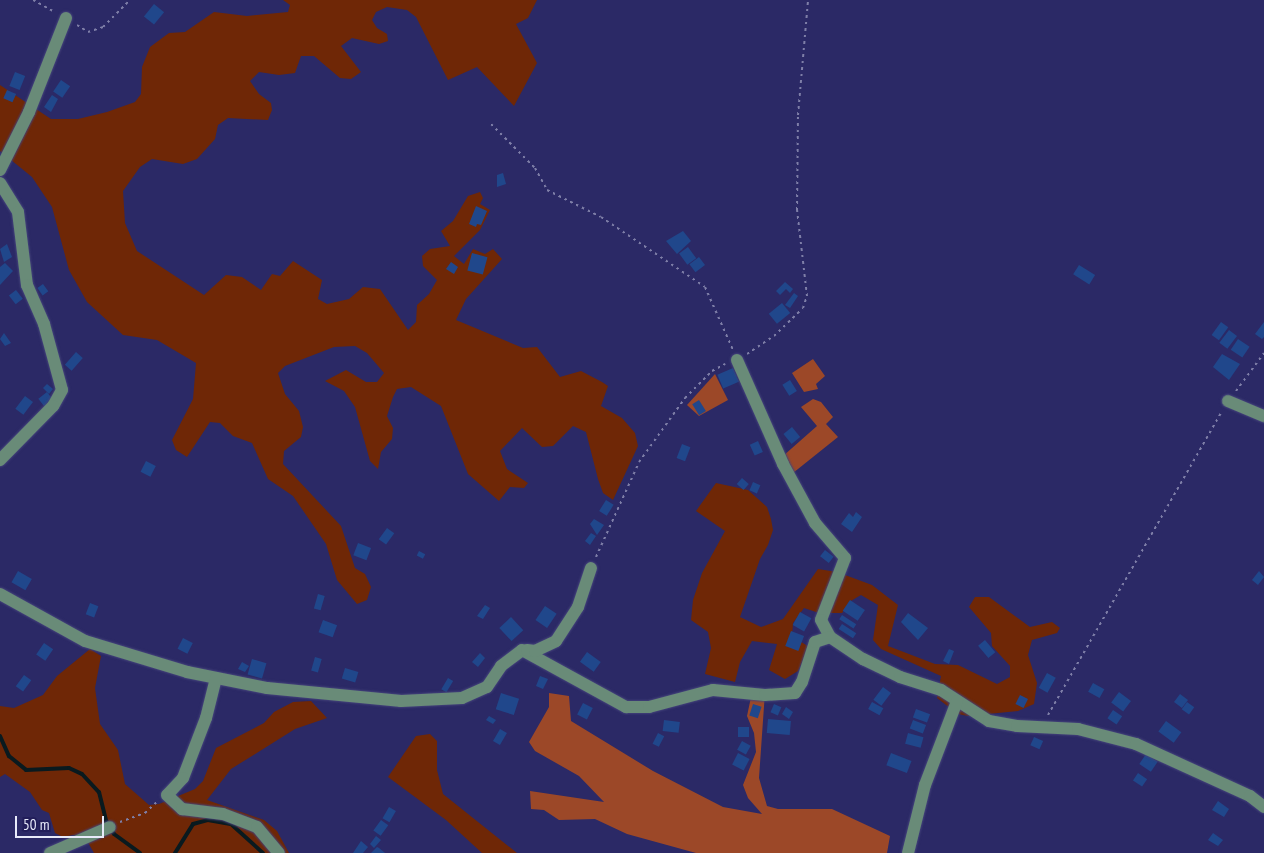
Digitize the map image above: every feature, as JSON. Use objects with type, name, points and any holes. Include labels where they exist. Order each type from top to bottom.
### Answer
[{"type":"street","points":[[0,170],[29,112],[66,18]]},
{"type":"street","points":[[0,183],[18,212],[27,285],[44,324],[62,390],[53,406],[0,460]]},
{"type":"street","points":[[737,360],[783,464],[815,523],[845,558],[821,620],[830,637],[863,659],[900,677],[941,690],[990,721],[1017,726],[1043,725],[1078,729],[1136,744],[1250,796],[1264,807]]},
{"type":"street","points":[[1228,401],[1264,416]]},
{"type":"street","points":[[0,594],[85,641],[216,678],[267,688],[401,701],[462,698],[487,687],[501,666],[522,650],[536,651],[556,641],[578,607],[591,568]]},
{"type":"street","points":[[522,650],[552,664],[606,699],[626,707],[649,708],[713,690],[765,694],[794,693],[802,682],[815,642],[830,637]]},
{"type":"street","points":[[216,678],[206,718],[183,778],[167,795],[182,809],[223,814],[257,827],[279,853]]},
{"type":"street","points":[[908,853],[919,803],[957,701]]},
{"type":"street","points":[[50,853],[110,827]]},
{"type":"path","points":[[33,0],[88,32],[102,27],[130,0]]},
{"type":"path","points":[[591,568],[639,462],[684,398],[712,371],[737,360],[774,336],[803,308],[807,296],[797,210],[798,115],[808,0]]},
{"type":"path","points":[[491,124],[536,168],[548,190],[600,217],[705,287],[737,360]]},
{"type":"path","points":[[1043,725],[1228,401],[1264,352]]},
{"type":"path","points":[[110,827],[145,813],[167,795]]},
{"type":"shaded area","points":[[283,0],[537,0],[528,18],[516,24],[537,63],[514,106],[477,67],[448,80],[416,17],[407,10],[387,7],[376,12],[372,20],[377,28],[387,34],[388,41],[379,44],[352,38],[341,46],[361,72],[351,79],[340,78],[314,56],[301,56],[295,73],[279,75],[259,72],[250,81],[259,94],[271,103],[272,110],[268,120],[228,118],[218,125],[215,139],[197,159],[183,164],[152,159],[140,167],[123,191],[125,223],[137,251],[204,295],[226,275],[242,277],[261,290],[272,274],[280,276],[293,261],[322,280],[318,299],[327,304],[349,299],[363,287],[380,289],[408,330],[416,322],[417,305],[429,294],[437,280],[423,266],[422,256],[430,249],[450,246],[441,231],[453,221],[468,196],[480,192],[483,198],[480,204],[490,210],[480,230],[454,256],[464,264],[473,249],[485,254],[493,249],[502,259],[466,299],[456,320],[523,348],[537,347],[560,377],[581,371],[608,386],[601,406],[622,418],[635,433],[638,446],[613,500],[603,493],[586,432],[573,426],[553,446],[542,447],[522,428],[500,451],[507,469],[528,483],[524,488],[510,487],[499,501],[468,474],[441,406],[411,387],[397,389],[393,397],[387,416],[393,428],[392,439],[381,452],[378,469],[370,461],[355,407],[344,391],[325,381],[346,370],[366,382],[377,382],[384,373],[367,353],[355,346],[334,347],[285,366],[278,373],[285,394],[299,411],[303,427],[301,437],[284,451],[283,464],[341,526],[355,568],[365,574],[371,587],[367,600],[357,604],[337,580],[326,544],[293,496],[268,479],[252,443],[233,436],[220,423],[210,422],[187,457],[176,450],[172,440],[193,399],[196,363],[157,340],[123,335],[87,302],[69,270],[52,207],[32,177],[0,151],[0,85],[51,119],[78,119],[107,112],[135,102],[141,94],[142,67],[150,47],[169,33],[185,32],[214,12],[247,16],[288,12],[290,5]]},
{"type":"shaded area","points":[[813,359],[825,376],[816,384],[818,389],[804,392],[792,373]]},
{"type":"shaded area","points":[[715,374],[728,400],[699,416],[687,405]]},
{"type":"shaded area","points":[[813,399],[821,402],[833,417],[826,424],[838,437],[793,473],[783,456],[817,426],[801,407]]},
{"type":"shaded area","points":[[716,483],[748,490],[767,507],[773,530],[768,545],[760,559],[740,617],[761,627],[783,619],[818,569],[837,572],[872,585],[898,605],[888,646],[935,664],[958,665],[997,684],[1010,677],[1010,666],[992,646],[991,633],[969,607],[975,597],[989,597],[1030,627],[1052,622],[1060,628],[1057,633],[1032,640],[1028,655],[1037,683],[1034,704],[1018,711],[968,716],[958,714],[937,698],[941,676],[881,649],[873,640],[878,605],[861,595],[849,602],[842,613],[819,613],[804,608],[793,623],[792,636],[809,647],[798,671],[785,679],[769,670],[777,644],[752,641],[740,662],[735,682],[705,674],[711,648],[708,632],[691,620],[693,600],[702,573],[725,531],[696,511]]},
{"type":"shaded area","points":[[90,649],[101,656],[95,688],[100,724],[118,750],[125,784],[149,805],[159,804],[195,789],[203,781],[216,748],[264,723],[274,712],[293,702],[311,701],[327,718],[295,729],[231,769],[207,800],[264,820],[277,831],[289,853],[94,853],[86,839],[73,835],[63,837],[55,833],[49,813],[42,810],[30,792],[5,774],[0,777],[0,706],[14,708],[43,695],[57,676]]},
{"type":"shaded area","points":[[765,692],[759,778],[767,806],[778,809],[832,809],[890,836],[887,853],[696,853],[627,834],[595,819],[559,820],[544,810],[531,809],[530,791],[604,802],[579,776],[535,751],[529,742],[549,707],[549,693],[569,696],[571,721],[653,771],[723,807],[762,814],[748,798],[743,785],[756,752],[754,733],[747,716],[751,697]]},
{"type":"shaded area","points":[[430,734],[437,741],[437,770],[443,794],[517,853],[482,853],[446,820],[388,777],[416,736]]},
{"type":"building","points":[[154,4],[164,12],[154,25],[144,16]]},
{"type":"building","points":[[15,72],[25,76],[20,90],[9,86]]},
{"type":"building","points":[[61,80],[70,86],[62,98],[53,92]]},
{"type":"building","points":[[7,90],[16,94],[12,102],[3,98]]},
{"type":"building","points":[[52,95],[58,99],[51,112],[44,107]]},
{"type":"building","points":[[503,173],[506,184],[497,187],[497,175]]},
{"type":"building","points":[[476,206],[487,211],[481,225],[477,224],[476,227],[469,224]]},
{"type":"building","points":[[683,231],[691,241],[677,254],[666,241]]},
{"type":"building","points":[[7,244],[12,257],[4,262],[0,249]]},
{"type":"building","points":[[688,247],[696,258],[687,265],[679,253]]},
{"type":"building","points":[[472,253],[487,257],[483,275],[467,270]]},
{"type":"building","points":[[699,257],[705,265],[695,272],[689,264]]},
{"type":"building","points":[[451,262],[458,267],[454,274],[446,269]]},
{"type":"building","points":[[5,263],[13,271],[0,285],[0,267]]},
{"type":"building","points":[[1079,265],[1095,275],[1089,284],[1073,274]]},
{"type":"building","points":[[785,282],[793,289],[790,293],[786,289],[780,295],[776,291]]},
{"type":"building","points":[[43,284],[48,291],[43,295],[37,288]]},
{"type":"building","points":[[16,290],[23,299],[16,304],[9,296]]},
{"type":"building","points":[[794,293],[798,296],[790,308],[785,305]]},
{"type":"building","points":[[782,303],[790,313],[777,324],[769,314]]},
{"type":"building","points":[[1221,322],[1228,327],[1219,340],[1212,335]]},
{"type":"building","points":[[1264,322],[1264,337],[1262,339],[1255,334]]},
{"type":"building","points":[[1229,330],[1237,336],[1227,349],[1219,343]]},
{"type":"building","points":[[4,333],[11,343],[5,346],[0,339]]},
{"type":"building","points":[[1238,339],[1250,347],[1242,358],[1231,350]]},
{"type":"building","points":[[76,352],[83,358],[72,371],[65,365]]},
{"type":"building","points":[[1222,354],[1240,364],[1229,380],[1213,367]]},
{"type":"building","points":[[733,368],[739,382],[723,388],[717,375]]},
{"type":"building","points":[[790,380],[797,391],[789,396],[782,385]]},
{"type":"building","points":[[47,384],[53,389],[49,394],[43,388]]},
{"type":"building","points":[[47,392],[54,401],[45,407],[38,399]]},
{"type":"building","points":[[25,396],[33,402],[23,415],[15,409]]},
{"type":"building","points":[[699,400],[706,411],[699,415],[692,404]]},
{"type":"building","points":[[792,427],[800,437],[792,444],[783,434]]},
{"type":"building","points":[[758,441],[763,452],[755,456],[750,445]]},
{"type":"building","points":[[682,444],[690,447],[685,461],[677,458]]},
{"type":"building","points":[[146,461],[156,466],[150,477],[141,472]]},
{"type":"building","points":[[742,478],[749,484],[744,490],[737,484]]},
{"type":"building","points":[[753,482],[760,485],[757,493],[749,490]]},
{"type":"building","points":[[606,500],[614,505],[607,516],[599,511]]},
{"type":"building","points":[[856,512],[862,517],[852,532],[841,524],[849,513],[853,517]]},
{"type":"building","points":[[594,519],[604,525],[597,535],[590,524]]},
{"type":"building","points":[[387,528],[394,533],[386,545],[379,539]]},
{"type":"building","points":[[591,533],[596,536],[590,545],[585,541]]},
{"type":"building","points":[[358,543],[371,548],[366,560],[353,555]]},
{"type":"building","points":[[825,550],[834,557],[829,563],[820,556]]},
{"type":"building","points":[[419,551],[425,554],[423,559],[417,555]]},
{"type":"building","points":[[18,571],[32,579],[25,590],[12,582]]},
{"type":"building","points":[[1259,571],[1264,577],[1258,585],[1252,580]]},
{"type":"building","points":[[318,594],[325,596],[321,610],[314,608]]},
{"type":"building","points":[[850,600],[865,610],[858,621],[843,611]]},
{"type":"building","points":[[90,603],[98,606],[94,617],[86,614]]},
{"type":"building","points":[[485,605],[490,608],[483,619],[477,616]]},
{"type":"building","points":[[545,606],[557,614],[547,628],[535,620]]},
{"type":"building","points":[[800,612],[811,618],[804,631],[793,625]]},
{"type":"building","points":[[908,613],[928,628],[918,640],[901,622]]},
{"type":"building","points":[[842,615],[856,624],[854,628],[839,619]]},
{"type":"building","points":[[511,617],[523,630],[512,641],[499,628]]},
{"type":"building","points":[[323,620],[337,625],[333,637],[319,632]]},
{"type":"building","points":[[842,624],[856,633],[853,638],[839,629]]},
{"type":"building","points":[[791,631],[804,636],[798,651],[785,646]]},
{"type":"building","points":[[183,638],[193,643],[187,654],[178,649]]},
{"type":"building","points":[[985,640],[995,652],[988,658],[978,646]]},
{"type":"building","points":[[44,643],[53,649],[45,661],[36,655]]},
{"type":"building","points":[[949,649],[954,651],[949,664],[943,661]]},
{"type":"building","points":[[587,652],[601,662],[594,672],[580,662]]},
{"type":"building","points":[[480,653],[485,658],[478,667],[472,662]]},
{"type":"building","points":[[315,657],[322,659],[318,672],[311,670]]},
{"type":"building","points":[[252,659],[266,663],[262,679],[248,674]]},
{"type":"building","points":[[242,662],[249,666],[245,672],[238,669]]},
{"type":"building","points":[[345,668],[358,672],[355,683],[342,679]]},
{"type":"building","points":[[1047,673],[1056,678],[1048,693],[1039,688]]},
{"type":"building","points":[[24,675],[31,680],[23,692],[16,686]]},
{"type":"building","points":[[540,676],[548,679],[543,689],[536,686]]},
{"type":"building","points":[[448,678],[453,681],[446,692],[441,689]]},
{"type":"building","points":[[1093,683],[1104,689],[1100,698],[1088,692]]},
{"type":"building","points":[[883,687],[891,693],[881,706],[873,700]]},
{"type":"building","points":[[1119,692],[1131,701],[1123,711],[1111,702]]},
{"type":"building","points":[[501,693],[519,699],[514,715],[496,709]]},
{"type":"building","points":[[1180,694],[1188,700],[1182,708],[1174,702]]},
{"type":"building","points":[[1020,695],[1028,699],[1023,708],[1015,704]]},
{"type":"building","points":[[872,702],[883,708],[879,715],[868,709]]},
{"type":"building","points":[[1187,702],[1194,707],[1189,715],[1182,709]]},
{"type":"building","points":[[583,703],[593,708],[587,720],[577,715]]},
{"type":"building","points":[[753,704],[762,707],[758,718],[749,715]]},
{"type":"building","points":[[774,704],[781,707],[778,715],[770,712]]},
{"type":"building","points":[[786,707],[793,712],[789,719],[782,714]]},
{"type":"building","points":[[916,709],[930,714],[927,723],[913,717]]},
{"type":"building","points":[[1113,710],[1122,716],[1117,724],[1107,718]]},
{"type":"building","points":[[489,716],[496,720],[493,724],[486,720]]},
{"type":"building","points":[[768,719],[791,721],[790,735],[767,733]]},
{"type":"building","points":[[664,720],[680,722],[679,733],[663,731]]},
{"type":"building","points":[[913,720],[926,725],[923,733],[910,728]]},
{"type":"building","points":[[1166,721],[1181,732],[1174,743],[1158,732]]},
{"type":"building","points":[[738,727],[749,727],[749,737],[738,737]]},
{"type":"building","points":[[500,729],[507,733],[500,745],[493,741]]},
{"type":"building","points":[[658,733],[664,736],[659,747],[653,744]]},
{"type":"building","points":[[908,733],[923,737],[921,748],[905,744]]},
{"type":"building","points":[[1034,737],[1043,741],[1039,749],[1030,745]]},
{"type":"building","points":[[742,741],[751,746],[746,755],[737,750]]},
{"type":"building","points":[[738,753],[750,759],[744,770],[732,765]]},
{"type":"building","points":[[891,753],[912,761],[907,773],[886,765]]},
{"type":"building","points":[[1146,754],[1158,762],[1151,772],[1139,764]]},
{"type":"building","points":[[1138,773],[1147,779],[1142,787],[1133,780]]},
{"type":"building","points":[[1218,801],[1229,809],[1224,817],[1212,810]]},
{"type":"building","points":[[389,807],[396,811],[389,822],[382,818]]},
{"type":"building","points":[[381,820],[388,825],[381,836],[373,831]]},
{"type":"building","points":[[1213,833],[1223,840],[1218,846],[1208,840]]},
{"type":"building","points":[[376,836],[381,840],[374,848],[370,844]]},
{"type":"building","points":[[361,841],[368,847],[363,853],[353,853]]},
{"type":"building","points":[[377,847],[379,848],[385,853],[371,853]]},
{"type":"waterway","points":[[0,736],[9,756],[26,770],[69,768],[82,774],[99,792],[106,821],[114,834],[140,853]]},
{"type":"waterway","points":[[175,853],[193,824],[208,820],[231,824],[263,853]]}]
